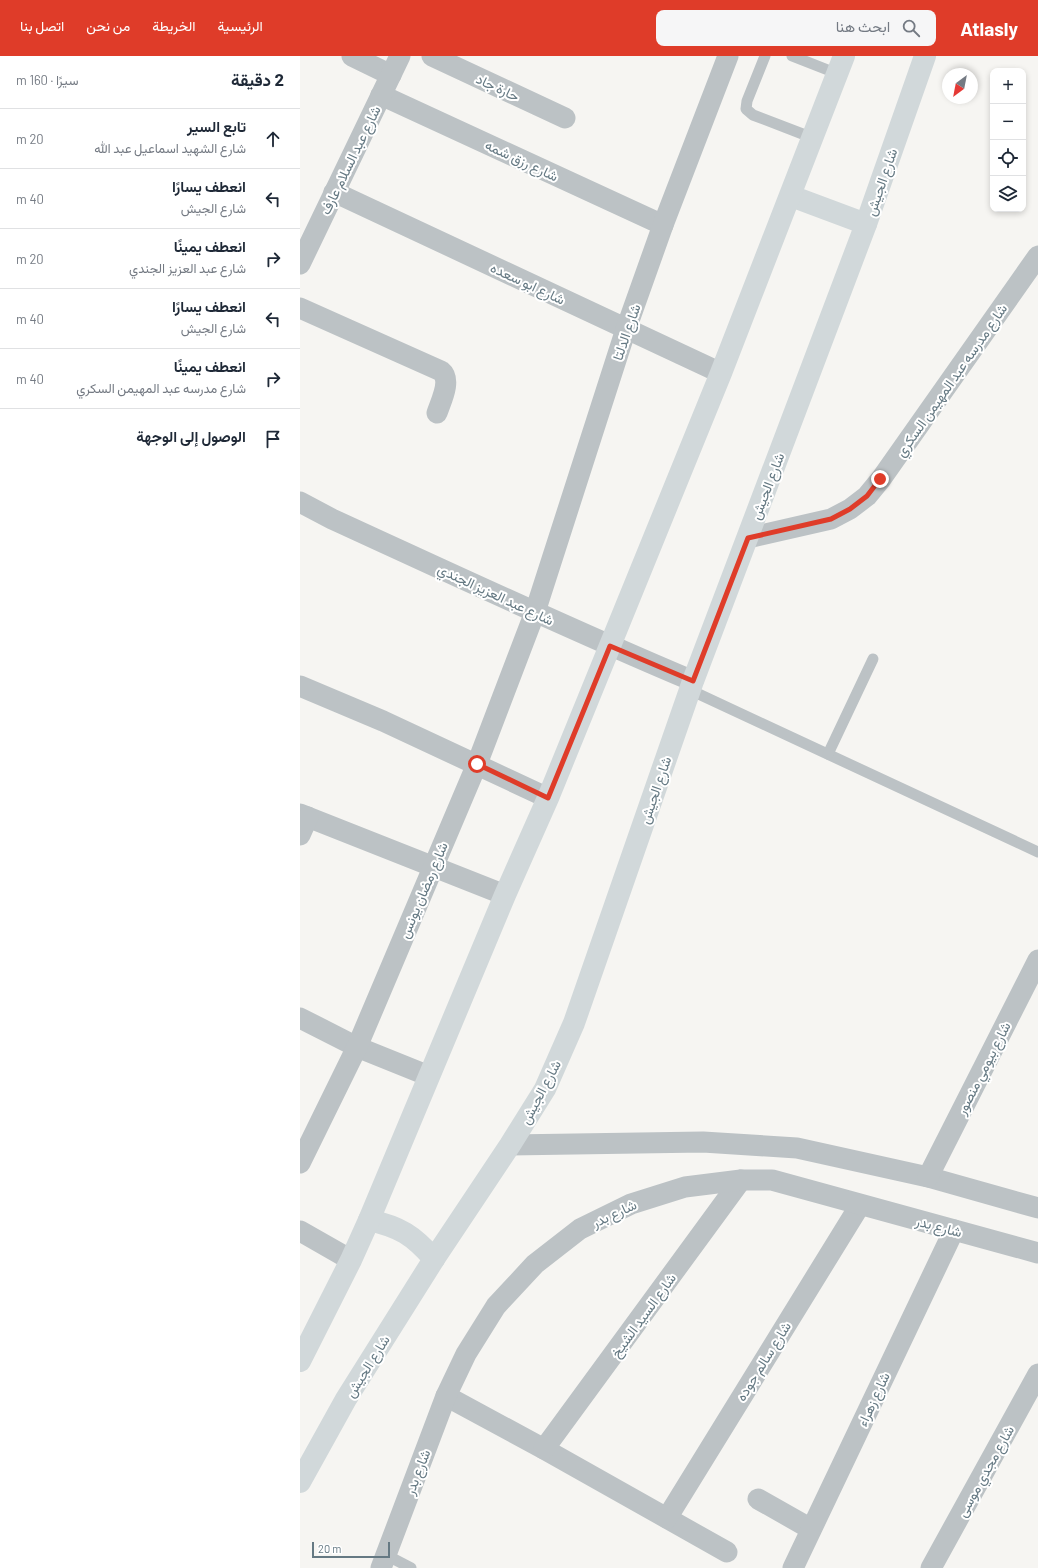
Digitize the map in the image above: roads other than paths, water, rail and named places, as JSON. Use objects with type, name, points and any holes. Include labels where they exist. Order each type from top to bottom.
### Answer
[{"type":"main road","name":"شارع الجيش","points":[[300,1482],[346,1399],[434,1259],[510,1145],[545,1089],[574,1023],[692,686],[866,224],[925,56]]},
{"type":"main road","points":[[302,1352],[351,1260],[369,1220],[548,798],[721,373],[841,65]]},
{"type":"main road","points":[[791,196],[866,224]]},
{"type":"main road","points":[[369,1220],[388,1224],[405,1232],[421,1244],[434,1259]]},
{"type":"street","points":[[352,56],[391,74]]},
{"type":"street","name":"شارع عبد السلام عارف","points":[[300,263],[400,56]]},
{"type":"street","name":"حارة جاد","points":[[432,56],[565,118]]},
{"type":"street","name":"شارع الدلتا","points":[[534,612],[626,329],[663,226],[728,56]]},
{"type":"street","name":"شارع رزق شمه","points":[[381,95],[663,226]]},
{"type":"street","name":"شارع ابو سعده","points":[[334,192],[721,373]]},
{"type":"street","name":"شارع مدرسه عبد المهيمن السكري","points":[[748,538],[831,519],[850,509],[867,496],[1038,256]]},
{"type":"street","points":[[300,308],[441,371],[445,376],[446,382],[437,413]]},
{"type":"street","name":"شارع عبد العزيز الجندي","points":[[300,502],[610,646],[692,686]]},
{"type":"street","points":[[300,511],[332,518]]},
{"type":"street","name":"شارع رمضان يونس","points":[[300,1163],[357,1047],[477,764],[534,612]]},
{"type":"street","points":[[300,686],[376,718],[548,798]]},
{"type":"street","points":[[303,822],[433,866],[506,895]]},
{"type":"street","name":"شارع بيومي منصور","points":[[928,1177],[1038,960]]},
{"type":"street","points":[[300,1018],[357,1047],[430,1076]]},
{"type":"street","points":[[510,1145],[703,1142],[797,1148],[928,1177],[1038,1208]]},
{"type":"street","name":"شارع بدر","points":[[384,1562],[446,1396],[466,1354],[496,1306],[535,1264],[580,1229],[631,1204],[685,1187],[742,1180],[772,1180],[1038,1253]]},
{"type":"street","name":"شارع السيد الشيخ","points":[[544,1449],[742,1180]]},
{"type":"street","name":"شارع سالم جوده","points":[[667,1518],[860,1205]]},
{"type":"street","name":"شارع زهراء","points":[[793,1568],[954,1230]]},
{"type":"street","points":[[300,1231],[351,1260]]},
{"type":"street","name":"شارع مجدي موسى","points":[[931,1568],[1038,1374]]},
{"type":"street","points":[[446,1396],[544,1449],[727,1552]]},
{"type":"street","points":[[758,1499],[811,1529]]},
{"type":"lane","points":[[765,56],[747,100],[746,109],[753,115],[813,138]]},
{"type":"lane","points":[[792,56],[841,65]]},
{"type":"lane","points":[[828,754],[873,659]]},
{"type":"lane","points":[[692,686],[828,754],[1038,852]]},
{"type":"lane","points":[[384,1562],[411,1568]]}]
